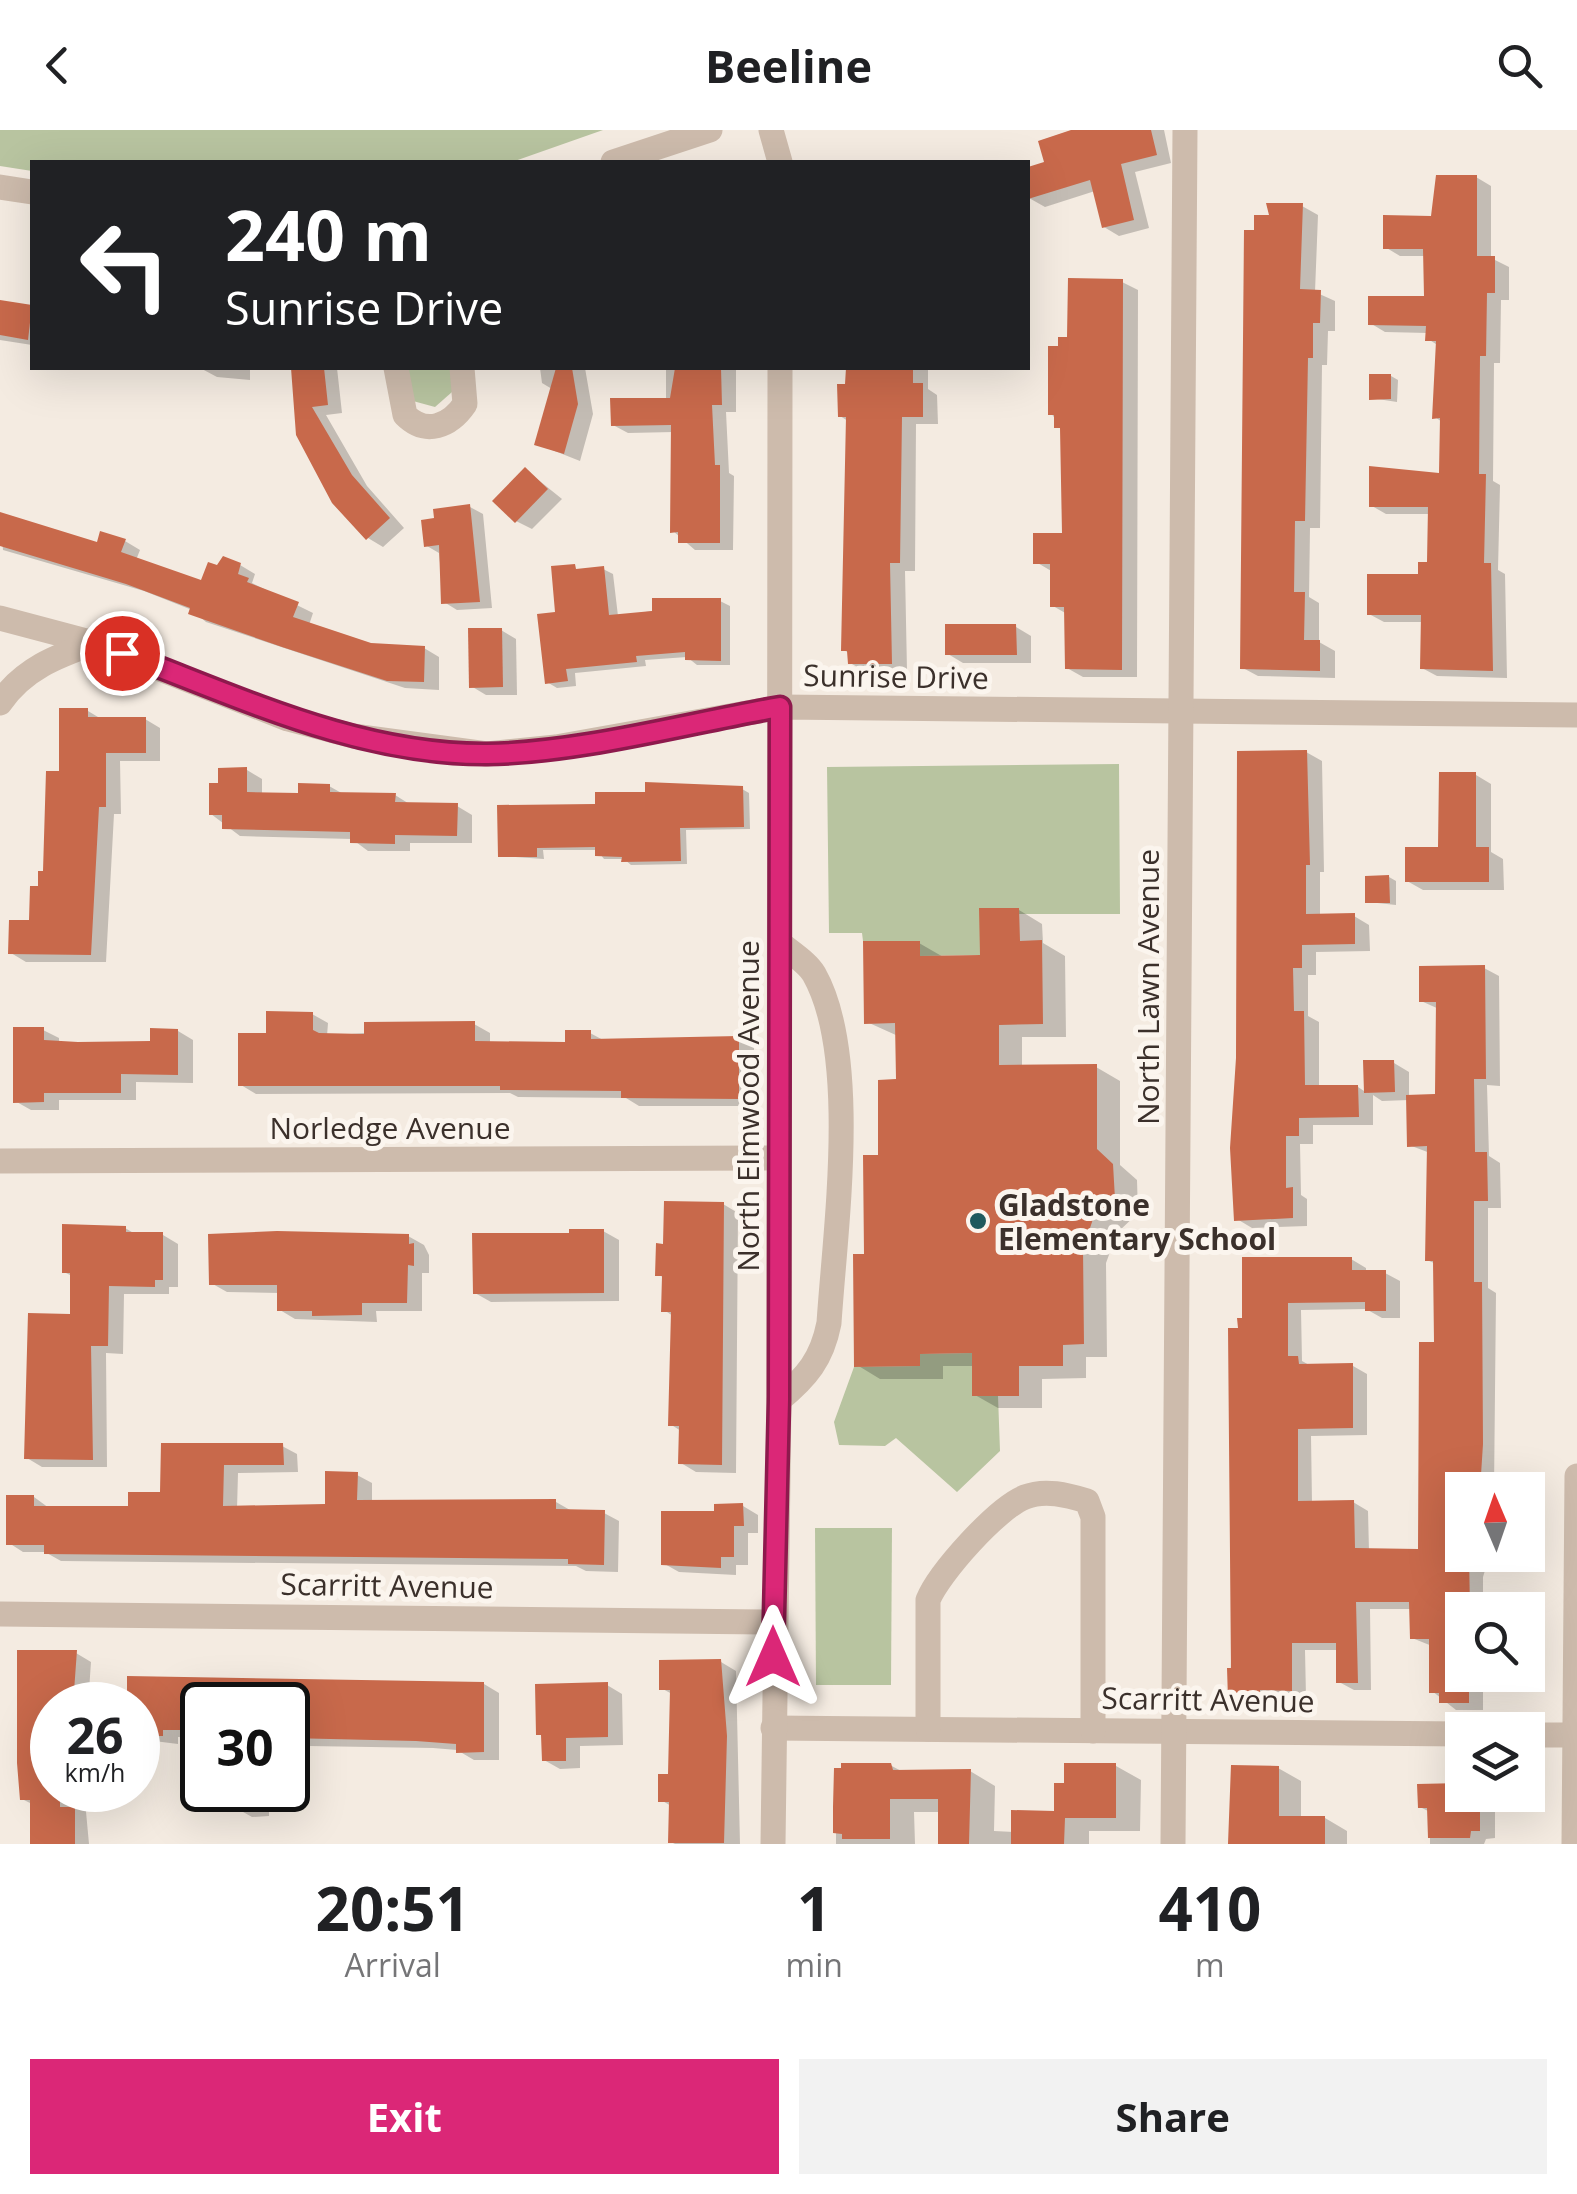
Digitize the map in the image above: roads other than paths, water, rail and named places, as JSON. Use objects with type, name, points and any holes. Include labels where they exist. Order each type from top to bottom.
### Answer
[{"type":"street","points":[[620,160],[710,130]]},
{"type":"street","points":[[771,130],[779,160]]},
{"type":"street","name":"North Lawn Avenue","points":[[1173,1844],[1186,130]]},
{"type":"street","points":[[0,187],[30,192]]},
{"type":"street","points":[[396,370],[405,415],[412,422],[433,427],[457,416],[464,404],[462,370]]},
{"type":"street","name":"North Elmwood Avenue","points":[[773,1844],[779,1400],[780,370]]},
{"type":"street","name":"Sunrise Drive","points":[[0,618],[94,643],[288,719],[353,736],[487,754],[556,746],[780,707],[1577,715]]},
{"type":"street","points":[[0,702],[13,684],[53,658],[94,643]]},
{"type":"street","points":[[779,1400],[806,1378],[823,1352],[830,1322],[840,1122],[839,1061],[813,972],[780,943]]},
{"type":"street","name":"Norledge Avenue","points":[[0,1160],[780,1158]]},
{"type":"street","points":[[1574,1844],[1577,1476]]},
{"type":"street","points":[[928,1729],[928,1600],[935,1583],[1008,1506],[1027,1496],[1058,1493],[1087,1501],[1093,1518],[1093,1731]]},
{"type":"street","name":"Scarritt Avenue","points":[[0,1614],[773,1622]]},
{"type":"street","name":"Scarritt Avenue","points":[[774,1728],[1445,1734]]},
{"type":"street","points":[[1545,1735],[1576,1735]]},
{"type":"place","name":"Gladstone Elementary School","points":[[978,1221]]}]
